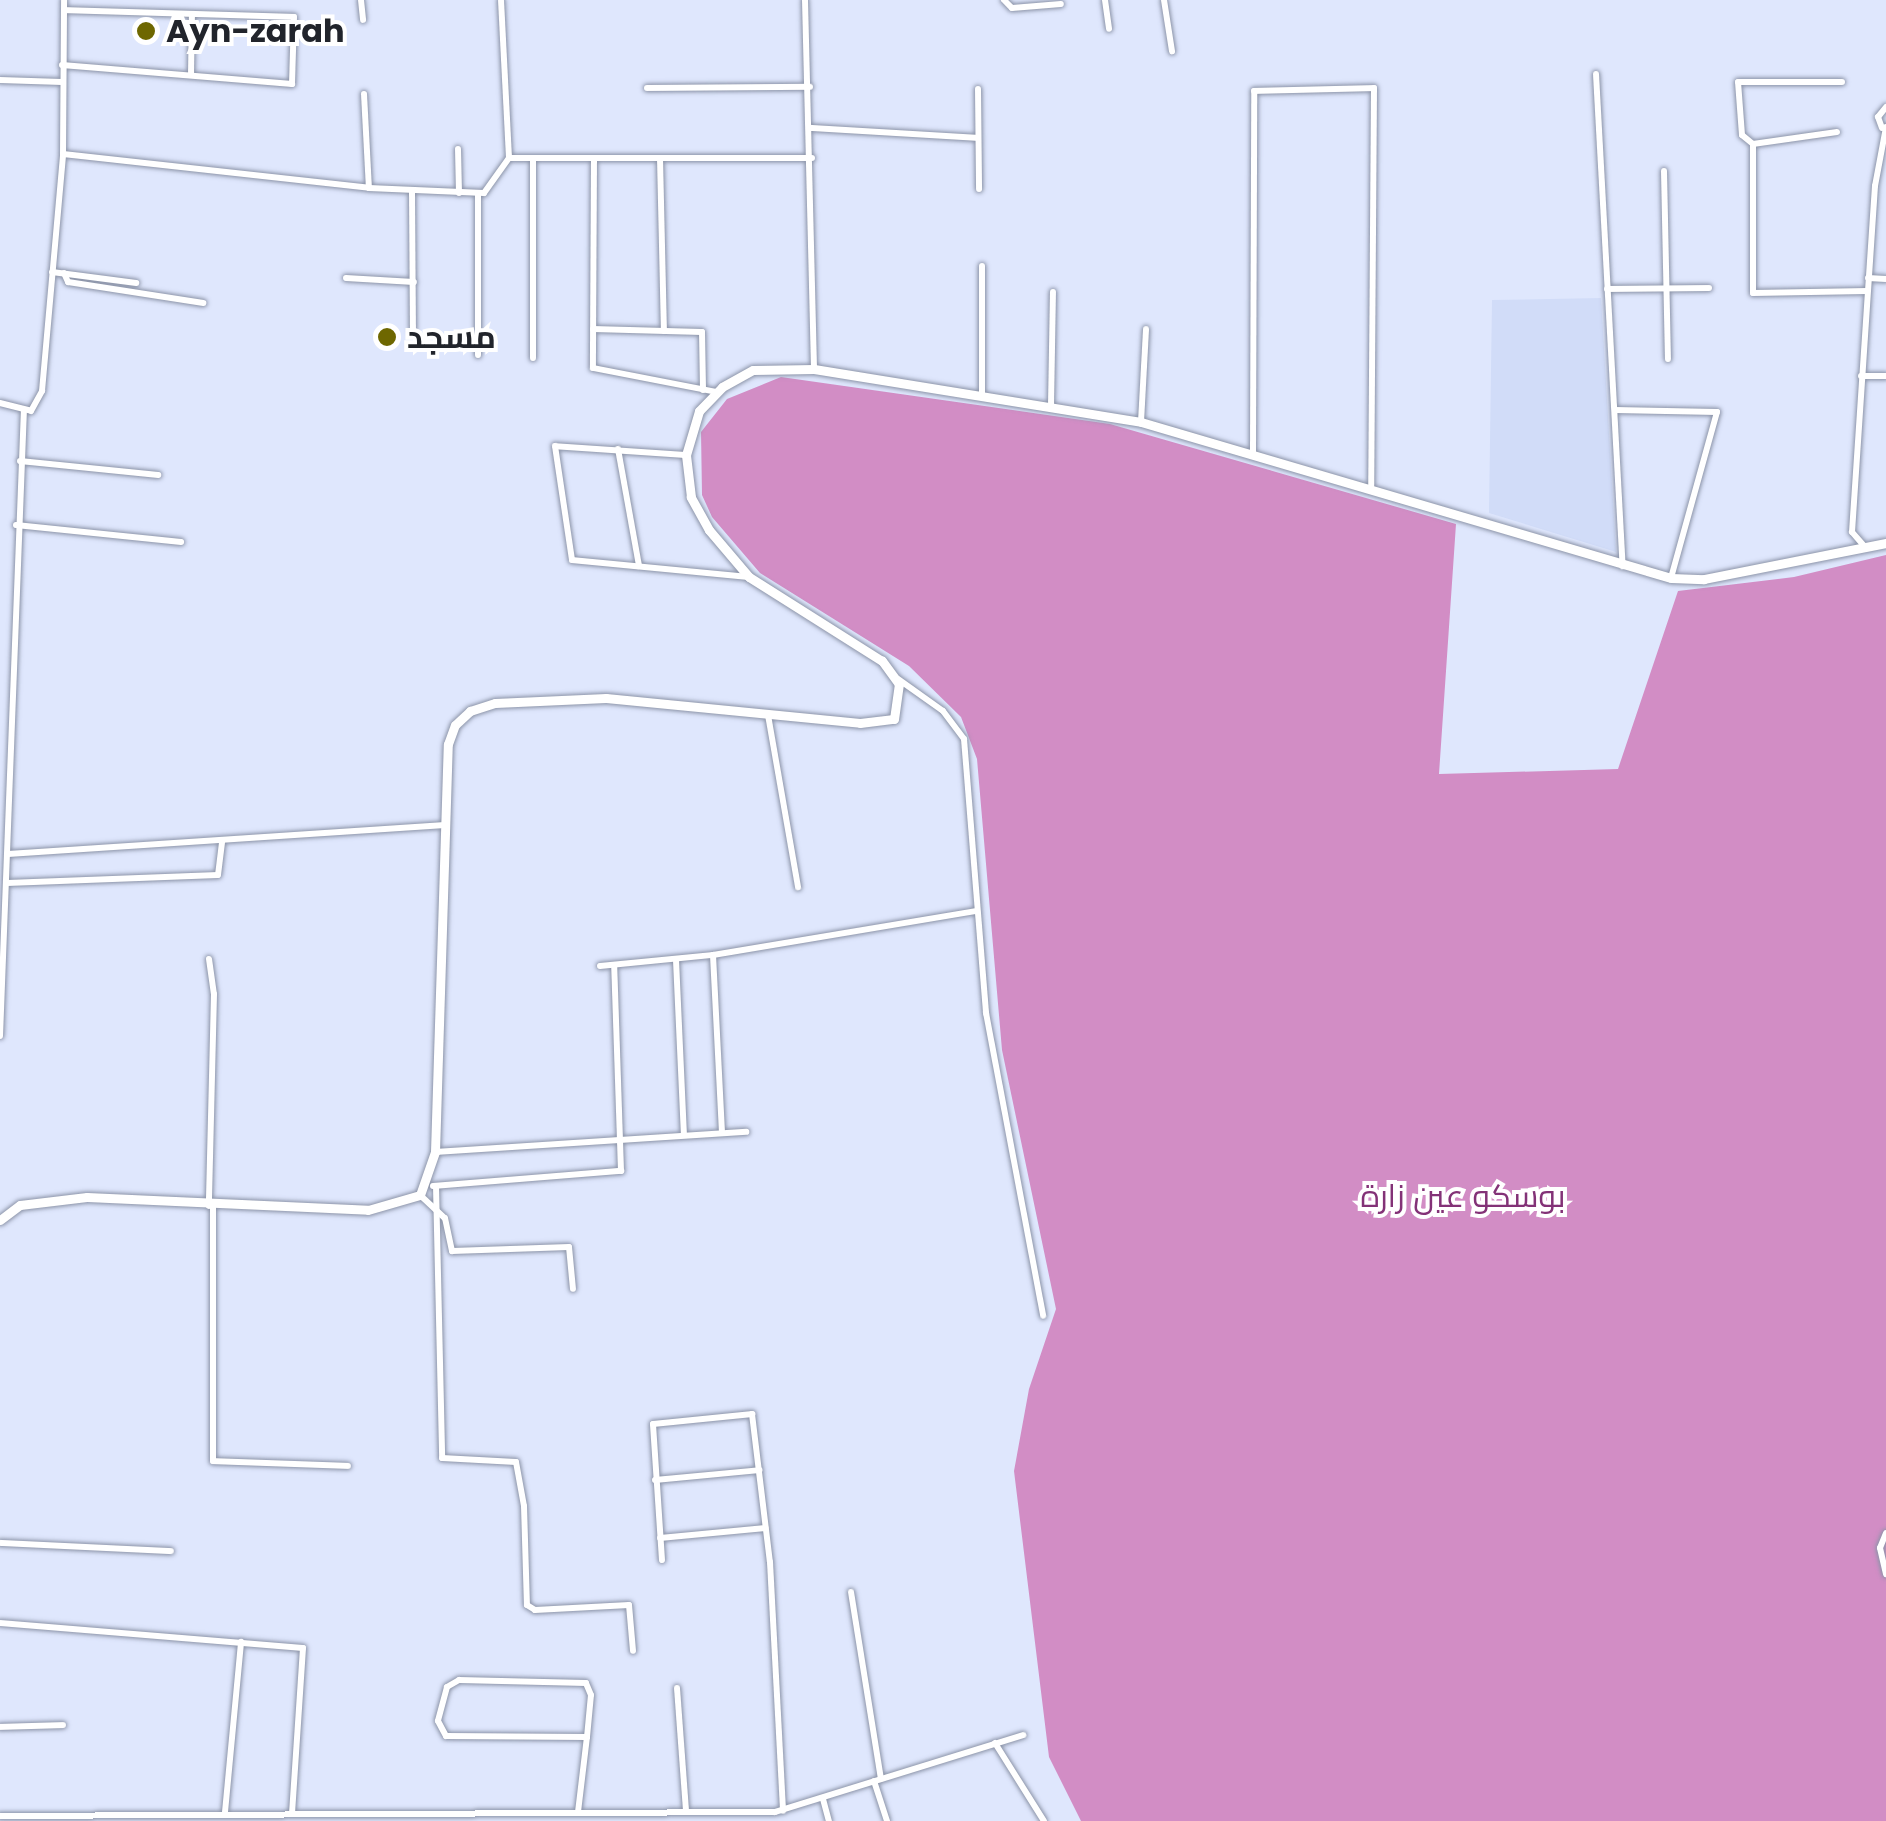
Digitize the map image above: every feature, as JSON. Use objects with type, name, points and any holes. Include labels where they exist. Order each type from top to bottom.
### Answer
[{"type":"main road","points":[[0,1220],[20,1205],[57,1198],[117,1196],[211,1206],[368,1210],[428,1189],[435,1152],[448,744],[462,716],[481,706],[606,698],[884,723],[900,709],[896,679],[857,641],[749,577],[699,514],[686,455],[699,412],[716,392],[753,370],[814,370],[1141,422],[1671,578],[1704,579],[1886,543]]},
{"type":"street","points":[[0,403],[35,410],[41,400],[63,154],[64,0]]},
{"type":"street","points":[[361,0],[363,20]]},
{"type":"street","points":[[63,154],[412,192],[478,194],[491,190],[509,158],[501,0]]},
{"type":"street","points":[[805,0],[812,158],[814,370]]},
{"type":"street","points":[[1004,0],[1012,8],[1061,4]]},
{"type":"street","points":[[1106,0],[1109,30]]},
{"type":"street","points":[[1164,0],[1172,52]]},
{"type":"street","points":[[62,65],[292,84],[294,17],[64,10]]},
{"type":"street","points":[[191,75],[192,14]]},
{"type":"street","points":[[1596,74],[1623,566]]},
{"type":"street","points":[[1842,82],[1740,78],[1742,134],[1753,144],[1753,293],[1867,291]]},
{"type":"street","points":[[0,80],[62,82]]},
{"type":"street","points":[[648,88],[810,87]]},
{"type":"street","points":[[1253,453],[1254,90],[1374,88],[1371,490]]},
{"type":"street","points":[[978,89],[979,189]]},
{"type":"street","points":[[364,94],[368,188]]},
{"type":"street","points":[[1866,548],[1852,532],[1875,186],[1884,128],[1878,117],[1886,107]]},
{"type":"street","points":[[811,128],[977,138]]},
{"type":"street","points":[[1753,144],[1837,132]]},
{"type":"street","points":[[458,149],[459,193]]},
{"type":"street","points":[[509,158],[812,158]]},
{"type":"street","points":[[594,158],[591,364],[597,371],[716,392]]},
{"type":"street","points":[[660,158],[664,330]]},
{"type":"street","points":[[533,358],[534,159]]},
{"type":"street","points":[[1664,171],[1668,359]]},
{"type":"street","points":[[1875,186],[1886,187]]},
{"type":"street","points":[[412,192],[414,331]]},
{"type":"street","points":[[478,194],[478,355]]},
{"type":"street","points":[[982,266],[982,395]]},
{"type":"street","points":[[52,272],[136,283]]},
{"type":"street","points":[[64,273],[74,284],[203,303]]},
{"type":"street","points":[[346,278],[414,282]]},
{"type":"street","points":[[1868,278],[1886,279]]},
{"type":"street","points":[[1607,289],[1709,288]]},
{"type":"street","points":[[1051,405],[1053,292]]},
{"type":"street","points":[[593,329],[704,334],[703,390]]},
{"type":"street","points":[[1141,422],[1146,329]]},
{"type":"street","points":[[1861,376],[1886,376]]},
{"type":"street","points":[[0,1036],[16,524],[24,409]]},
{"type":"street","points":[[1615,410],[1717,412],[1671,578]]},
{"type":"street","points":[[686,455],[552,450],[572,560],[749,577]]},
{"type":"street","points":[[618,450],[639,566]]},
{"type":"street","points":[[20,461],[158,475]]},
{"type":"street","points":[[16,524],[181,542]]},
{"type":"street","points":[[896,679],[943,711],[964,739],[975,911],[989,1030],[1043,1316]]},
{"type":"street","points":[[768,715],[798,887]]},
{"type":"street","points":[[8,854],[445,825]]},
{"type":"street","points":[[7,883],[218,876],[222,840]]},
{"type":"street","points":[[600,966],[713,955],[975,911]]},
{"type":"street","points":[[713,955],[722,1133]]},
{"type":"street","points":[[209,959],[213,1461],[348,1466]]},
{"type":"street","points":[[676,960],[684,1135]]},
{"type":"street","points":[[428,1189],[616,1172],[624,1164],[614,965]]},
{"type":"street","points":[[435,1152],[746,1132]]},
{"type":"street","points":[[428,1189],[445,1218],[452,1250],[569,1246],[573,1289]]},
{"type":"street","points":[[428,1189],[436,1208],[442,1458],[516,1462],[524,1506],[527,1604],[536,1610],[629,1605],[633,1651]]},
{"type":"street","points":[[662,1560],[653,1424],[735,1412],[752,1414],[766,1528],[783,1811]]},
{"type":"street","points":[[655,1480],[760,1470]]},
{"type":"street","points":[[660,1538],[766,1528]]},
{"type":"street","points":[[1886,1533],[1880,1548],[1886,1574]]},
{"type":"street","points":[[0,1543],[171,1551]]},
{"type":"street","points":[[851,1592],[887,1821]]},
{"type":"street","points":[[0,1623],[240,1642],[306,1652],[292,1812]]},
{"type":"street","points":[[225,1812],[240,1642]]},
{"type":"street","points":[[578,1812],[587,1737],[590,1689],[570,1678],[452,1683],[437,1729],[446,1736],[587,1737]]},
{"type":"street","points":[[676,1688],[680,1815]]},
{"type":"street","points":[[0,1727],[63,1725]]},
{"type":"street","points":[[0,1816],[578,1812],[713,1816],[783,1811],[1022,1735]]},
{"type":"street","points":[[995,1742],[1044,1821]]},
{"type":"street","points":[[822,1799],[829,1821]]},
{"type":"street","points":[[766,1812],[768,1821]]},
{"type":"shaded area","points":[[1601,298],[1616,552],[1489,513],[1492,300]]},
{"type":"green space","name":"بوسكو عين زارة","points":[[781,377],[1110,424],[1456,524],[1439,774],[1618,769],[1678,591],[1794,577],[1886,555],[1886,1821],[1081,1821],[1049,1757],[1014,1471],[1029,1389],[1056,1309],[1002,1050],[977,759],[961,717],[909,666],[760,573],[712,517],[702,495],[701,432],[727,399]]},
{"type":"place","name":"Ayn-zarah","points":[[146,31]]},
{"type":"place","name":"مسجد","points":[[387,337]]}]
